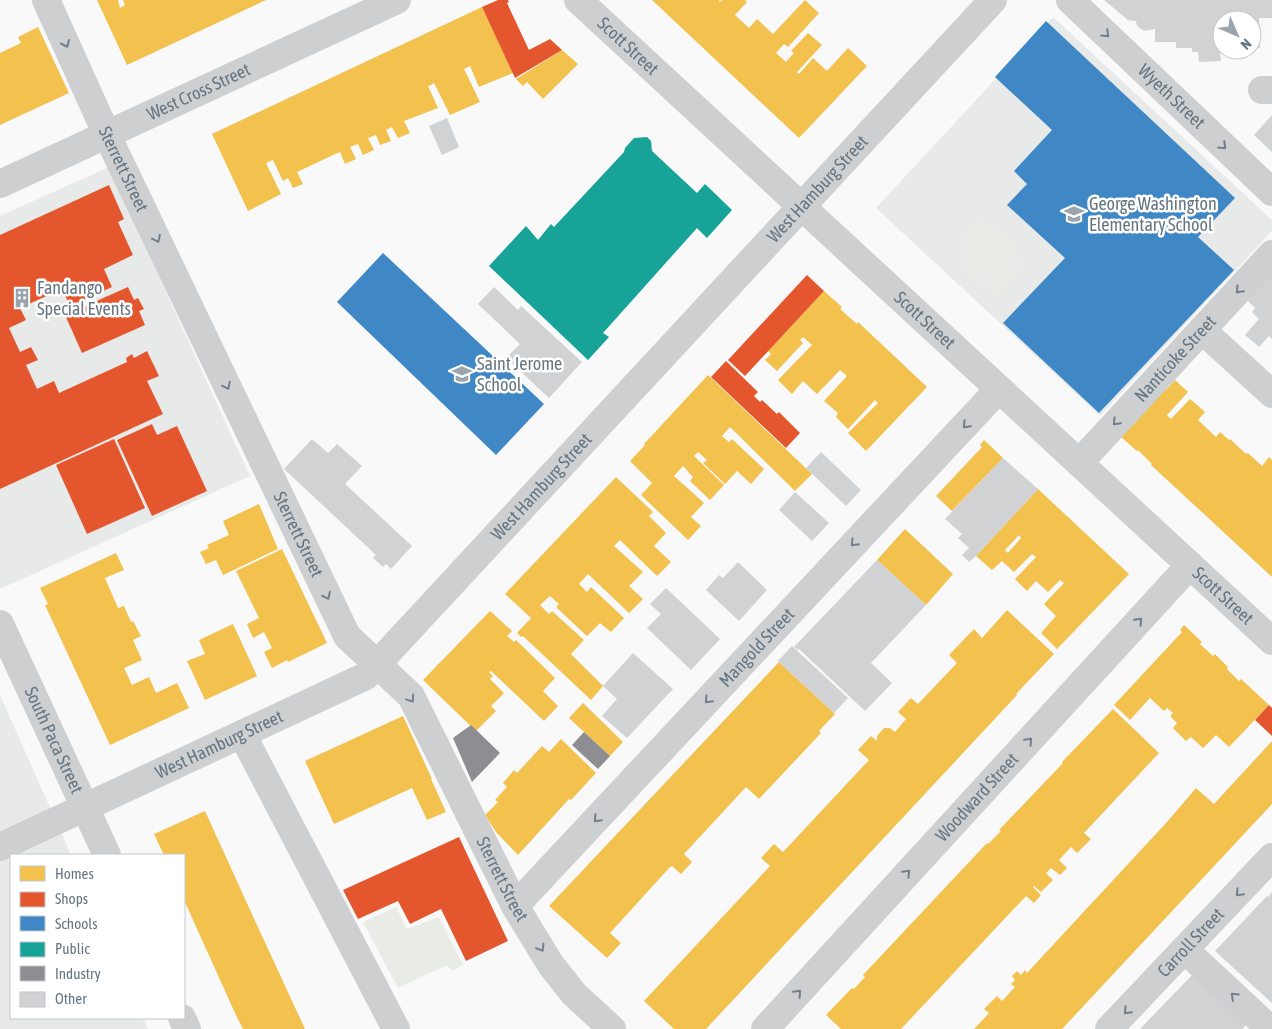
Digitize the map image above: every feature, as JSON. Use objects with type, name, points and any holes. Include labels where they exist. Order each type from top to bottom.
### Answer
[{"type":"street","name":"Sterrett Street","points":[[46,0],[106,134],[347,636],[411,696],[515,906],[551,965],[574,994],[612,1029]]},
{"type":"street","name":"West Cross Street","points":[[0,184],[397,0]]},
{"type":"street","name":"Scott Street","points":[[578,0],[1272,641]]},
{"type":"street","name":"West Hamburg Street","points":[[0,847],[366,676],[993,0]]},
{"type":"street","name":"Wyeth Street","points":[[1070,0],[1272,192]]},
{"type":"street","name":"Nanticoke Street","points":[[1078,462],[1272,254]]},
{"type":"street","points":[[1202,330],[1272,394]]},
{"type":"street","name":"Mangold Street","points":[[515,906],[999,389]]},
{"type":"street","name":"Woodward Street","points":[[765,1029],[1190,565]]},
{"type":"street","name":"South Paca Street","points":[[0,624],[107,854]]},
{"type":"street","points":[[242,734],[396,1029]]},
{"type":"street","name":"Carroll Street","points":[[1109,1029],[1272,857]]},
{"type":"street","points":[[1185,950],[1270,1029]]},
{"type":"shaded area","name":"George Washington Elementary School","points":[[1053,17],[1272,220],[1272,231],[1100,416],[876,208]]},
{"type":"shaded area","points":[[109,167],[250,476],[0,589],[0,216]]},
{"type":"shaded area","points":[[979,219],[1001,229],[1009,235],[1017,254],[1026,267],[1000,295],[970,279],[963,266],[964,231],[969,224]]},
{"type":"shaded area","points":[[0,695],[71,854],[10,854],[10,1019],[143,1019],[148,1029],[0,1029]]},
{"type":"shaded area","points":[[396,907],[407,929],[439,917],[463,965],[452,971],[447,965],[398,988],[363,922]]},
{"type":"building: Homes","points":[[97,0],[118,0],[120,8],[125,5],[123,0],[266,0],[127,65]]},
{"type":"building: Homes","points":[[652,0],[719,0],[720,2],[722,0],[745,0],[747,2],[735,15],[749,28],[757,19],[773,34],[805,0],[819,13],[788,47],[784,44],[776,53],[786,62],[794,53],[791,51],[808,33],[822,45],[797,72],[799,74],[813,58],[827,71],[848,48],[867,66],[799,138]]},
{"type":"building: Homes","points":[[482,7],[513,73],[479,87],[470,66],[464,69],[480,102],[450,115],[434,83],[428,86],[438,108],[404,121],[410,133],[398,138],[392,127],[386,130],[391,141],[380,145],[376,135],[368,138],[374,150],[363,155],[358,144],[350,147],[356,159],[345,164],[340,152],[333,155],[297,172],[303,184],[293,188],[288,178],[283,181],[273,160],[266,163],[281,194],[248,211],[212,134]]},
{"type":"building: Homes","points":[[38,27],[69,93],[0,125],[0,53],[21,43],[18,37]]},
{"type":"building: Homes","points":[[562,50],[578,64],[543,99],[527,82],[523,86],[516,79]]},
{"type":"building: Homes","points":[[824,291],[842,307],[840,309],[857,324],[858,322],[927,387],[866,451],[848,433],[878,403],[875,400],[848,429],[836,417],[838,413],[824,401],[847,376],[840,370],[817,394],[803,381],[792,394],[778,380],[812,345],[803,337],[800,340],[803,343],[777,371],[765,360],[771,354],[768,351]]},
{"type":"building: Homes","points":[[708,375],[812,474],[795,491],[730,427],[722,436],[729,442],[732,439],[764,469],[751,484],[737,471],[725,484],[703,463],[707,460],[698,452],[694,456],[724,485],[710,500],[690,481],[693,477],[683,466],[674,476],[704,503],[691,517],[701,526],[688,540],[641,495],[652,483],[630,461]]},
{"type":"building: Homes","points":[[1175,380],[1188,392],[1167,415],[1171,419],[1190,399],[1205,412],[1198,420],[1216,437],[1220,432],[1262,466],[1269,457],[1272,460],[1272,577],[1151,465],[1138,450],[1121,437],[1163,388],[1166,390]]},
{"type":"building: Homes","points":[[984,440],[1003,458],[952,511],[936,496],[982,447],[980,445]]},
{"type":"building: Homes","points":[[616,477],[653,512],[649,516],[666,533],[654,546],[671,562],[657,576],[620,540],[614,546],[643,572],[629,586],[643,599],[629,613],[588,574],[579,584],[587,592],[591,587],[624,618],[611,632],[600,623],[587,636],[556,607],[559,604],[550,596],[540,605],[549,614],[552,611],[584,640],[571,654],[603,686],[591,700],[523,636],[521,637],[517,633],[531,618],[505,594]]},
{"type":"building: Homes","points":[[1038,489],[1129,574],[1057,649],[1041,633],[1056,616],[1044,604],[1064,583],[1060,580],[1048,592],[1036,581],[1027,591],[1015,579],[1036,557],[1032,554],[1014,572],[1002,561],[992,570],[976,556]],"holes":[[[1019,535],[1021,538],[1008,553],[1005,550]]]},
{"type":"building: Homes","points":[[259,504],[278,549],[223,575],[216,560],[206,564],[200,552],[209,548],[207,545],[229,535],[223,521]]},
{"type":"building: Homes","points":[[905,529],[953,574],[926,605],[877,560]]},
{"type":"building: Homes","points":[[282,549],[327,643],[272,668],[264,652],[272,648],[264,632],[253,638],[247,624],[259,618],[236,571]]},
{"type":"building: Homes","points":[[116,553],[124,570],[105,578],[118,608],[124,606],[131,622],[133,621],[141,636],[133,640],[142,660],[124,668],[132,685],[149,677],[156,693],[177,683],[189,708],[110,745],[45,605],[48,604],[40,588]]},
{"type":"building: Homes","points":[[1007,610],[1054,654],[706,1029],[674,1029],[644,1001],[770,866],[761,858],[774,844],[783,852],[869,760],[858,750],[871,736],[877,741],[877,736],[884,728],[890,728],[895,732],[906,719],[898,712],[911,698],[918,704],[957,663],[949,655],[974,629],[982,638]]},
{"type":"building: Homes","points":[[490,611],[512,631],[507,636],[514,642],[516,640],[555,678],[543,691],[558,706],[544,721],[491,671],[489,672],[493,676],[490,679],[504,693],[491,706],[496,711],[476,731],[423,680]]},
{"type":"building: Homes","points":[[233,624],[257,676],[205,700],[187,661],[205,654],[199,640]]},
{"type":"building: Homes","points":[[1184,625],[1202,642],[1200,644],[1213,656],[1215,654],[1228,667],[1227,669],[1239,681],[1241,679],[1269,705],[1229,747],[1216,735],[1203,748],[1191,737],[1186,741],[1173,728],[1177,723],[1170,716],[1173,713],[1167,708],[1164,711],[1150,698],[1130,720],[1114,705],[1182,632],[1180,630]]},
{"type":"building: Homes","points":[[779,662],[835,714],[819,731],[821,733],[759,799],[746,787],[684,854],[692,862],[681,874],[672,866],[670,867],[610,933],[621,943],[607,958],[549,906]]},
{"type":"building: Homes","points":[[583,703],[623,742],[610,756],[569,718]]},
{"type":"building: Homes","points":[[1113,709],[1159,753],[1084,833],[1091,839],[1077,853],[1071,847],[1059,860],[1067,868],[1060,875],[1051,868],[1046,873],[1053,880],[1041,892],[1033,887],[1041,895],[1034,903],[1026,896],[901,1029],[841,1029],[826,1015],[852,988],[854,989],[865,977],[863,975],[987,843],[1001,831],[999,830]]},
{"type":"building: Homes","points":[[403,716],[446,812],[427,820],[412,788],[334,824],[305,761]]},
{"type":"building: Homes","points":[[561,739],[596,773],[571,800],[569,799],[518,855],[496,832],[485,815],[498,802],[495,800],[507,787],[503,783],[514,770],[517,773],[542,746],[549,752]]},
{"type":"building: Homes","points":[[1272,741],[1272,804],[1062,1029],[974,1029],[989,1013],[984,1009],[997,996],[1002,1001],[1015,987],[1011,984],[1015,980],[1012,976],[1017,971],[1021,975],[1025,970],[1027,973],[1167,822],[1196,788],[1214,804]]},
{"type":"building: Homes","points":[[205,811],[305,1029],[243,1029],[185,902],[185,854],[164,854],[154,834]]},
{"type":"building: Shops","points":[[498,0],[508,0],[509,2],[507,3],[529,50],[550,39],[562,50],[515,78],[482,7]]},
{"type":"building: Shops","points":[[109,185],[124,219],[118,222],[133,255],[104,269],[112,287],[70,306],[62,289],[20,308],[26,320],[9,328],[20,352],[31,347],[38,360],[26,365],[37,389],[54,381],[59,393],[127,362],[126,358],[132,354],[134,358],[147,351],[159,376],[147,381],[163,414],[0,489],[0,235]]},
{"type":"building: Shops","points":[[807,275],[824,291],[745,376],[728,360]]},
{"type":"building: Shops","points":[[128,287],[134,300],[138,298],[144,309],[139,311],[145,325],[82,353],[65,315]]},
{"type":"building: Shops","points":[[726,361],[758,392],[754,396],[760,402],[762,400],[777,414],[779,412],[800,433],[786,448],[711,377]]},
{"type":"building: Shops","points":[[152,424],[157,435],[177,426],[207,491],[152,516],[117,440]]},
{"type":"building: Shops","points":[[114,439],[145,508],[87,534],[56,465]]},
{"type":"building: Shops","points":[[1269,705],[1272,708],[1272,736],[1255,720]]},
{"type":"building: Shops","points":[[459,837],[508,941],[466,961],[441,909],[410,924],[398,901],[358,919],[343,890]]},
{"type":"building: Schools","name":"George Washington Elementary School","points":[[1046,21],[1235,198],[1198,237],[1234,270],[1099,413],[1003,323],[1065,258],[1007,205],[1027,184],[1014,171],[1052,130],[995,77]]},
{"type":"building: Schools","name":"Saint Jerome School","points":[[383,253],[544,404],[496,455],[337,302]]},
{"type":"building: Public","points":[[647,137],[651,141],[652,151],[697,193],[705,184],[732,210],[707,238],[697,228],[603,333],[609,337],[588,360],[489,266],[526,226],[538,240],[551,224],[554,227],[624,152],[625,148],[634,138]]},
{"type":"building: Industry","points":[[471,725],[500,753],[472,782],[453,738]]},
{"type":"building: Industry","points":[[584,732],[610,756],[598,769],[572,745]]},
{"type":"building: Other","points":[[1104,0],[1272,0],[1272,18],[1262,18],[1262,10],[1212,10],[1212,60],[1221,61],[1199,62],[1198,52],[1192,52],[1192,48],[1176,48],[1176,42],[1155,42],[1155,29],[1144,31],[1137,26],[1136,21],[1128,20]]},
{"type":"building: Other","points":[[1272,115],[1272,152],[1254,135]]},
{"type":"building: Other","points":[[447,118],[459,147],[442,155],[429,126]]},
{"type":"building: Other","points":[[1272,272],[1272,339],[1269,336],[1259,347],[1245,335],[1259,319],[1252,312],[1255,308],[1247,300]]},
{"type":"building: Other","points":[[494,287],[518,310],[521,306],[582,362],[549,398],[506,358],[520,344],[478,304]]},
{"type":"building: Other","points":[[312,439],[328,453],[337,444],[362,466],[345,484],[412,546],[391,569],[386,564],[383,567],[373,558],[376,555],[284,469]]},
{"type":"building: Other","points":[[821,452],[861,490],[846,506],[806,468]]},
{"type":"building: Other","points":[[1003,458],[1038,489],[969,562],[962,555],[969,548],[958,538],[962,534],[945,519]]},
{"type":"building: Other","points":[[795,492],[829,523],[812,541],[779,510]]},
{"type":"building: Other","points":[[877,560],[926,605],[871,663],[892,683],[865,711],[799,649],[794,647]]},
{"type":"building: Other","points":[[738,562],[767,590],[739,621],[706,590],[719,575],[723,578]]},
{"type":"building: Other","points":[[666,588],[720,639],[691,670],[647,628],[661,614],[650,604]]},
{"type":"building: Other","points":[[792,646],[848,698],[834,713],[778,661]]},
{"type":"building: Other","points":[[633,653],[673,689],[627,738],[602,716],[617,699],[603,686]]},
{"type":"building: Other","points":[[1272,892],[1272,1003],[1215,951]]},
{"type":"building: Other","points":[[1195,972],[1247,1024],[1242,1029],[1140,1029]]},
{"type":"place","name":"George Washington Elementary School","points":[[1074,214]]},
{"type":"place","name":"Fandango Special Events","points":[[22,298]]},
{"type":"place","name":"Saint Jerome School","points":[[462,374]]}]
